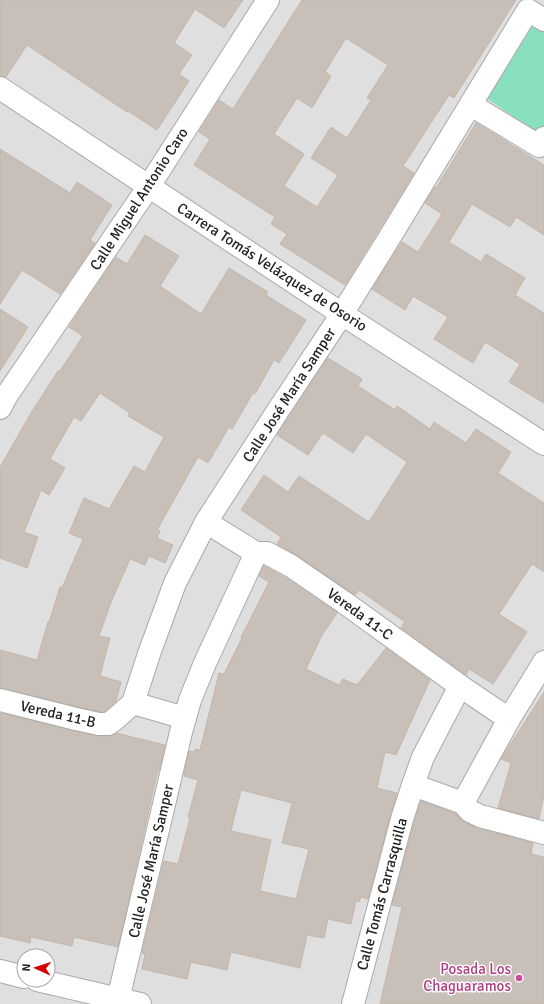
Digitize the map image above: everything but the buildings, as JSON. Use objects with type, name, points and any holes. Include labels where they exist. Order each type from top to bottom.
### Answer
[{"type":"street","name":"Calle Miguel Antonio Caro","points":[[2,398],[149,186],[268,0]]},
{"type":"street","name":"Calle José María Samper","points":[[133,703],[175,583],[206,522],[342,314],[528,10],[544,20]]},
{"type":"street","name":"Carrera Tomás Velázquez de Osorio","points":[[0,88],[342,314],[544,444]]},
{"type":"street","points":[[471,105],[539,146],[544,138]]},
{"type":"street","points":[[206,522],[256,553]]},
{"type":"street","name":"Calle José María Samper","points":[[117,1001],[184,718],[205,664],[256,553]]},
{"type":"street","name":"Vereda 11-C","points":[[256,553],[267,553],[291,566],[460,686]]},
{"type":"street","points":[[463,803],[509,719],[544,662]]},
{"type":"street","points":[[460,686],[509,719]]},
{"type":"street","name":"Calle Tomás Carrasquilla","points":[[353,1004],[398,834],[413,785],[423,757],[460,686]]},
{"type":"street","name":"Vereda 11-B","points":[[0,700],[99,724],[108,724],[133,703]]},
{"type":"street","points":[[133,703],[184,718]]},
{"type":"street","points":[[413,785],[463,803],[470,811],[480,816],[544,833]]},
{"type":"street","points":[[0,971],[16,975]]},
{"type":"street","points":[[56,985],[117,1001],[140,1004]]},
{"type":"shaded area","points":[[0,0],[544,0],[544,1004],[0,1004]]},
{"type":"green space","points":[[535,22],[544,28],[544,128],[540,134],[486,98]]},
{"type":"place","name":"Posada Los Chaguaramos","points":[[519,978]]}]
